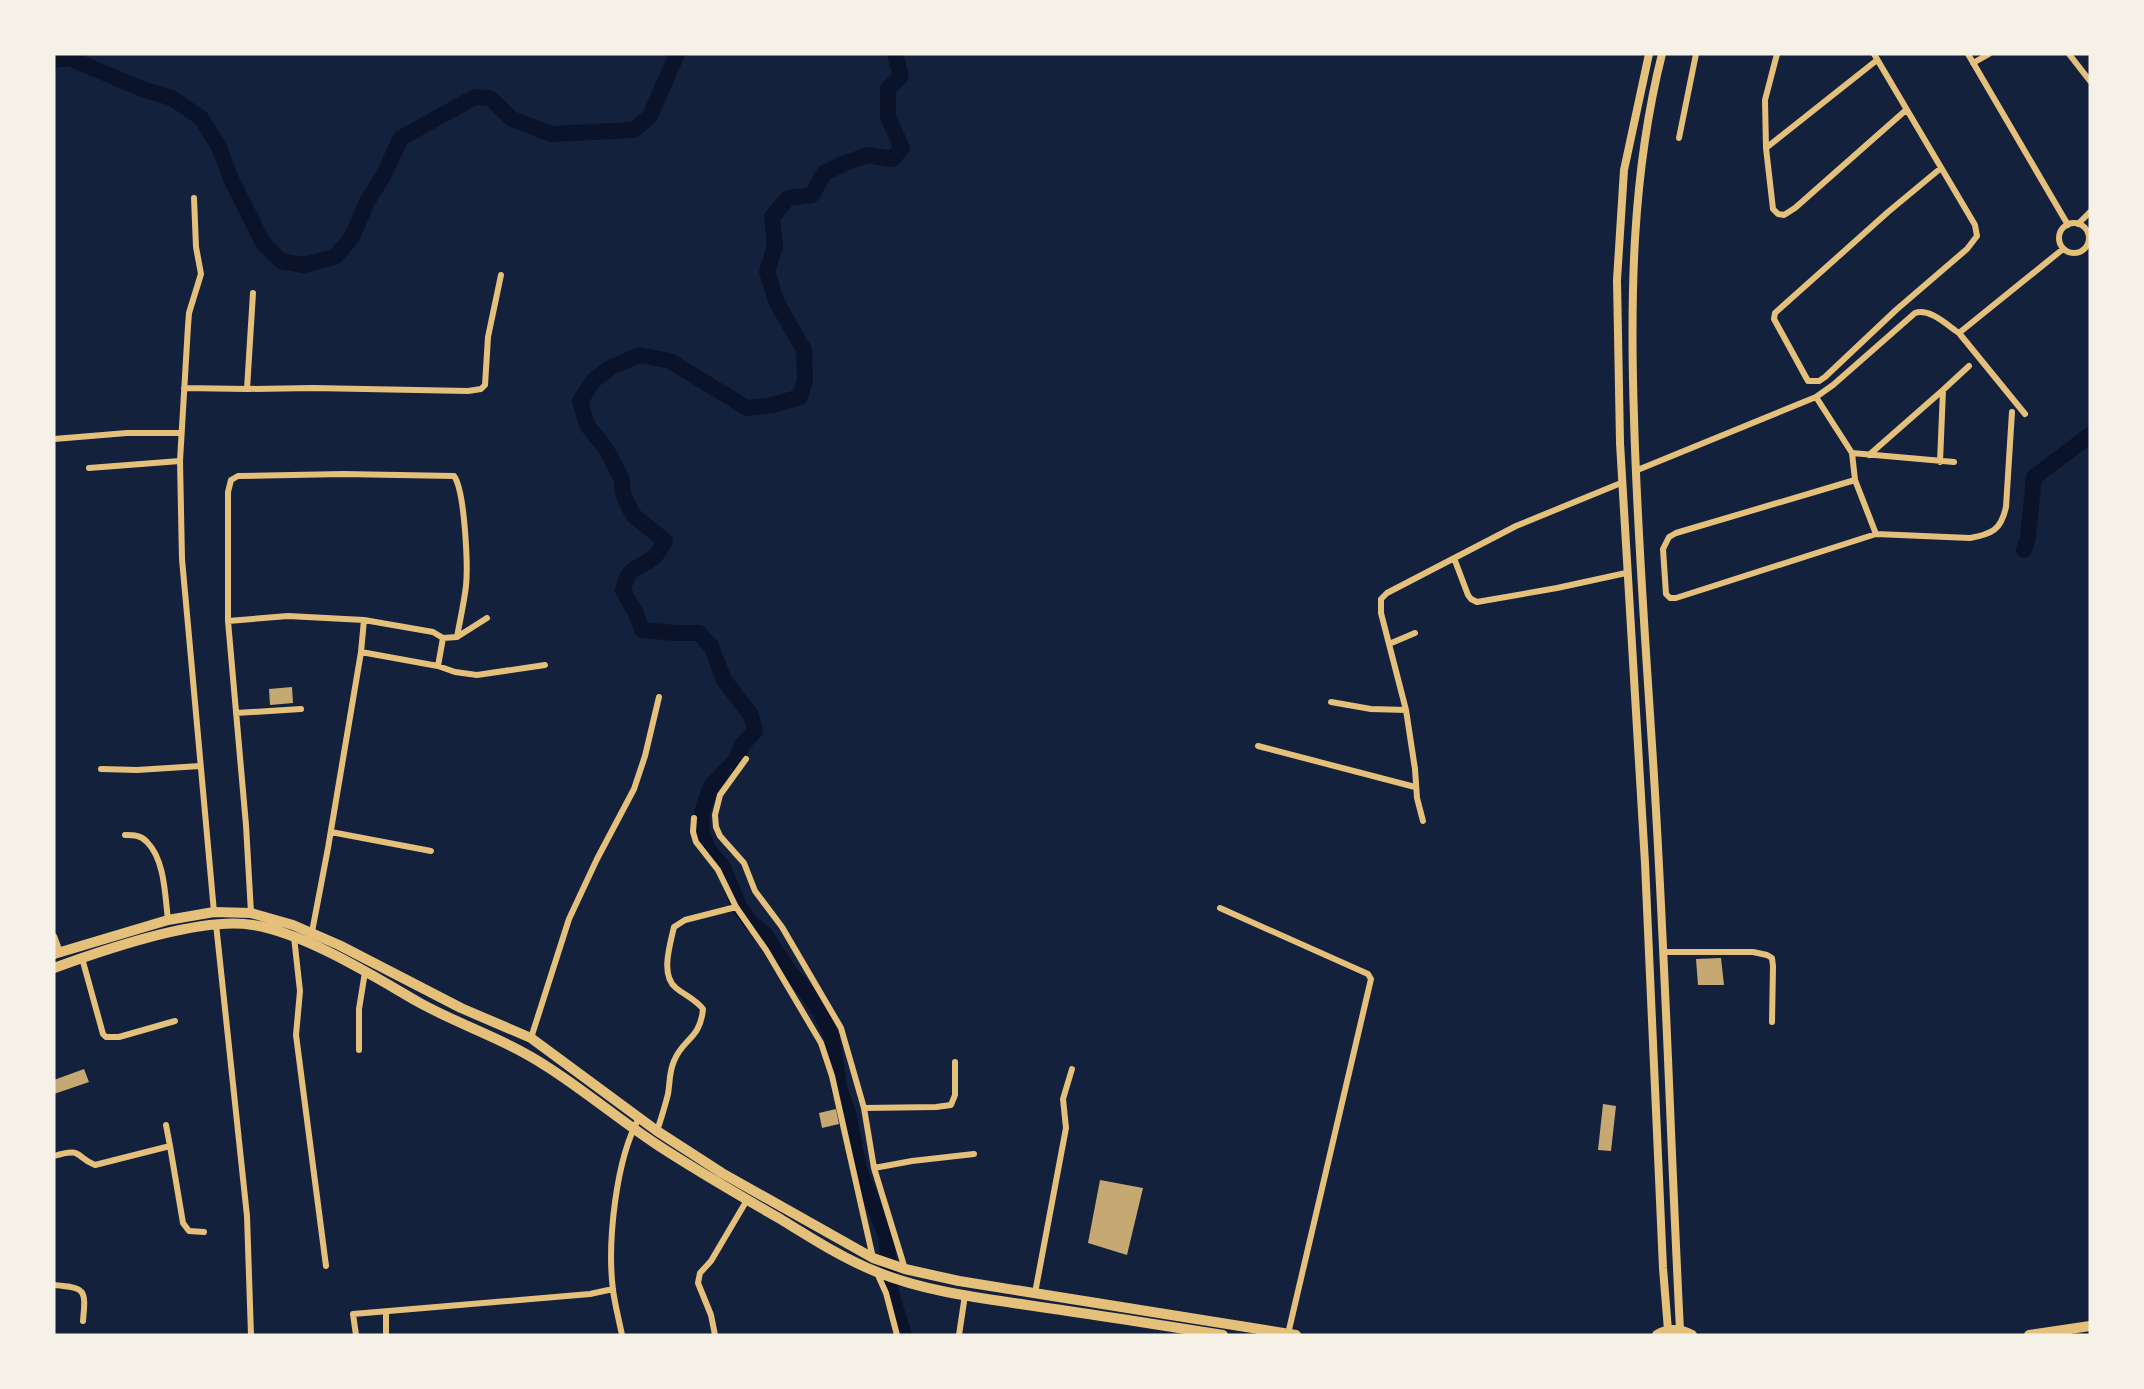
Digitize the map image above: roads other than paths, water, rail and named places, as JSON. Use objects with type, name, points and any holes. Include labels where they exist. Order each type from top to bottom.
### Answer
[{"type":"highway","points":[[57,953],[137,929],[214,912],[251,913],[276,919],[312,932],[461,1008],[531,1038],[657,1131],[722,1173],[877,1259],[905,1269],[959,1281],[1035,1293],[1223,1335]]},
{"type":"highway","points":[[54,968],[140,941],[216,924],[251,924],[294,937],[365,972],[433,1010],[509,1044],[747,1200],[842,1255],[879,1273],[964,1295],[1292,1334]]},
{"type":"highway","points":[[137,929],[140,941]]},
{"type":"highway","points":[[842,1255],[848,1244]]},
{"type":"highway","points":[[2029,1335],[2088,1329]]},
{"type":"highway","points":[[1657,1335],[1674,1330],[1692,1335]]},
{"type":"street","points":[[1649,54],[1628,150],[1617,280],[1626,573],[1645,863],[1663,1257],[1674,1330]]},
{"type":"street","points":[[1662,54],[1646,134],[1637,207],[1631,328],[1639,469],[1644,630],[1664,952],[1674,1330]]},
{"type":"street","points":[[1679,138],[1696,54]]},
{"type":"street","points":[[1777,54],[1765,100],[1766,148],[1773,209],[1778,214],[1784,215],[1795,208],[1906,110]]},
{"type":"street","points":[[1968,54],[2068,225]]},
{"type":"street","points":[[1973,63],[1989,54]]},
{"type":"street","points":[[2069,54],[2090,81]]},
{"type":"street","points":[[1766,148],[1875,57],[1975,225],[1977,231],[1974,241],[1825,377],[1819,381],[1808,381],[1774,319],[1775,314],[1880,219],[1941,168]]},
{"type":"street","points":[[194,198],[196,248],[201,274],[189,313],[180,461],[184,583],[214,912]]},
{"type":"street","points":[[2063,249],[2059,238],[2060,233],[2068,225],[2078,224],[2090,212]]},
{"type":"street","points":[[2063,249],[2076,253],[2086,246],[2089,237],[2078,224]]},
{"type":"street","points":[[1959,333],[2063,249]]},
{"type":"street","points":[[184,388],[313,388],[468,392],[481,389],[485,385],[488,337],[501,275]]},
{"type":"street","points":[[247,389],[254,293]]},
{"type":"street","points":[[1639,469],[1816,397],[1833,385],[1914,312],[1921,311],[1959,333],[2025,414]]},
{"type":"street","points":[[1869,455],[1969,366]]},
{"type":"street","points":[[1940,462],[1943,390]]},
{"type":"street","points":[[1816,397],[1852,453],[1855,480],[1876,534]]},
{"type":"street","points":[[1855,480],[1669,537],[1663,549],[1666,594],[1670,598],[1676,598],[1876,534],[1970,538],[1982,536],[1998,527],[2002,522],[2006,507],[2012,412]]},
{"type":"street","points":[[55,437],[181,433]]},
{"type":"street","points":[[1852,453],[1954,462]]},
{"type":"street","points":[[89,468],[180,461]]},
{"type":"street","points":[[251,913],[228,621],[228,492],[231,480],[234,477],[343,474],[450,475],[456,478],[460,489],[466,583],[457,637]]},
{"type":"street","points":[[1423,821],[1415,787],[1406,710],[1380,608],[1383,595],[1516,526],[1622,483]]},
{"type":"street","points":[[1454,558],[1470,599],[1477,602],[1626,573]]},
{"type":"street","points":[[228,621],[288,616],[364,620],[433,632],[443,638],[457,637],[487,618]]},
{"type":"street","points":[[312,932],[331,832],[361,651],[364,620]]},
{"type":"street","points":[[1630,630],[1644,630]]},
{"type":"street","points":[[1389,644],[1415,633]]},
{"type":"street","points":[[438,666],[443,638]]},
{"type":"street","points":[[361,651],[477,675],[545,665]]},
{"type":"street","points":[[531,1038],[569,919],[634,789],[645,756],[659,697]]},
{"type":"street","points":[[1331,702],[1371,709],[1406,710]]},
{"type":"street","points":[[236,713],[301,710]]},
{"type":"street","points":[[1258,746],[1415,787]]},
{"type":"street","points":[[746,759],[720,795],[715,815],[716,827],[720,836],[744,863],[755,891],[782,927],[841,1028],[864,1108],[874,1168],[905,1269]]},
{"type":"street","points":[[101,769],[137,771],[200,766]]},
{"type":"street","points":[[694,818],[693,832],[696,842],[718,870],[736,907],[766,950],[821,1043],[832,1076],[877,1259]]},
{"type":"street","points":[[331,832],[431,851]]},
{"type":"street","points":[[124,835],[137,836],[146,841],[153,851],[162,879],[168,921]]},
{"type":"street","points":[[657,1131],[669,1092],[674,1061],[697,1031],[702,1020],[703,1009],[695,999],[674,987],[670,981],[668,959],[674,927],[685,920],[736,907]]},
{"type":"street","points":[[1220,908],[1368,974],[1371,979],[1292,1334]]},
{"type":"street","points":[[216,924],[247,1216],[250,1335]]},
{"type":"street","points":[[54,936],[57,953]]},
{"type":"street","points":[[294,937],[300,991],[296,1035],[326,1266]]},
{"type":"street","points":[[1664,952],[1767,954],[1772,958],[1773,966],[1772,1022]]},
{"type":"street","points":[[82,958],[103,1034],[106,1037],[119,1037],[175,1021]]},
{"type":"street","points":[[359,1050],[359,1009],[365,972]]},
{"type":"street","points":[[864,1108],[951,1105],[955,1095],[955,1062]]},
{"type":"street","points":[[1035,1293],[1066,1128],[1063,1099],[1072,1069]]},
{"type":"street","points":[[622,1335],[613,1288],[612,1251],[615,1209],[624,1152],[639,1118]]},
{"type":"street","points":[[166,1125],[183,1223],[189,1231],[204,1232]]},
{"type":"street","points":[[54,1156],[65,1152],[76,1153],[95,1165],[170,1146]]},
{"type":"street","points":[[874,1168],[974,1154]]},
{"type":"street","points":[[715,1335],[698,1277],[711,1261],[747,1200]]},
{"type":"street","points":[[879,1273],[897,1335]]},
{"type":"street","points":[[54,1285],[77,1287],[83,1292],[85,1301],[83,1321]]},
{"type":"street","points":[[356,1335],[354,1314],[590,1294],[613,1288]]},
{"type":"street","points":[[959,1335],[964,1295]]},
{"type":"street","points":[[386,1312],[386,1335]]},
{"type":"waterway","points":[[54,60],[69,58],[142,89],[172,98],[201,118],[218,145],[231,179],[263,243],[281,261],[304,265],[335,257],[352,237],[367,202],[382,178],[401,138],[475,97],[490,98],[512,119],[551,134],[634,130],[650,116],[677,54]]},
{"type":"waterway","points":[[895,54],[901,76],[888,89],[888,117],[902,148],[892,159],[868,155],[824,173],[812,195],[788,198],[772,217],[775,246],[767,272],[777,303],[804,350],[805,379],[800,397],[772,405],[747,408],[670,361],[639,355],[610,368],[594,380],[580,401],[587,425],[606,449],[621,477],[624,497],[633,515],[665,541],[654,557],[631,572],[625,582],[623,591],[636,613],[642,630],[699,633],[711,646],[724,680],[751,715],[755,731],[743,744],[735,761],[711,786],[702,812],[701,829],[707,848],[723,867],[739,906],[750,922],[765,934],[788,970],[806,991],[821,1013],[832,1037],[839,1088],[848,1112],[859,1169],[886,1235],[891,1293],[904,1335]]},
{"type":"waterway","points":[[2024,550],[2028,537],[2034,477],[2090,435]]}]
